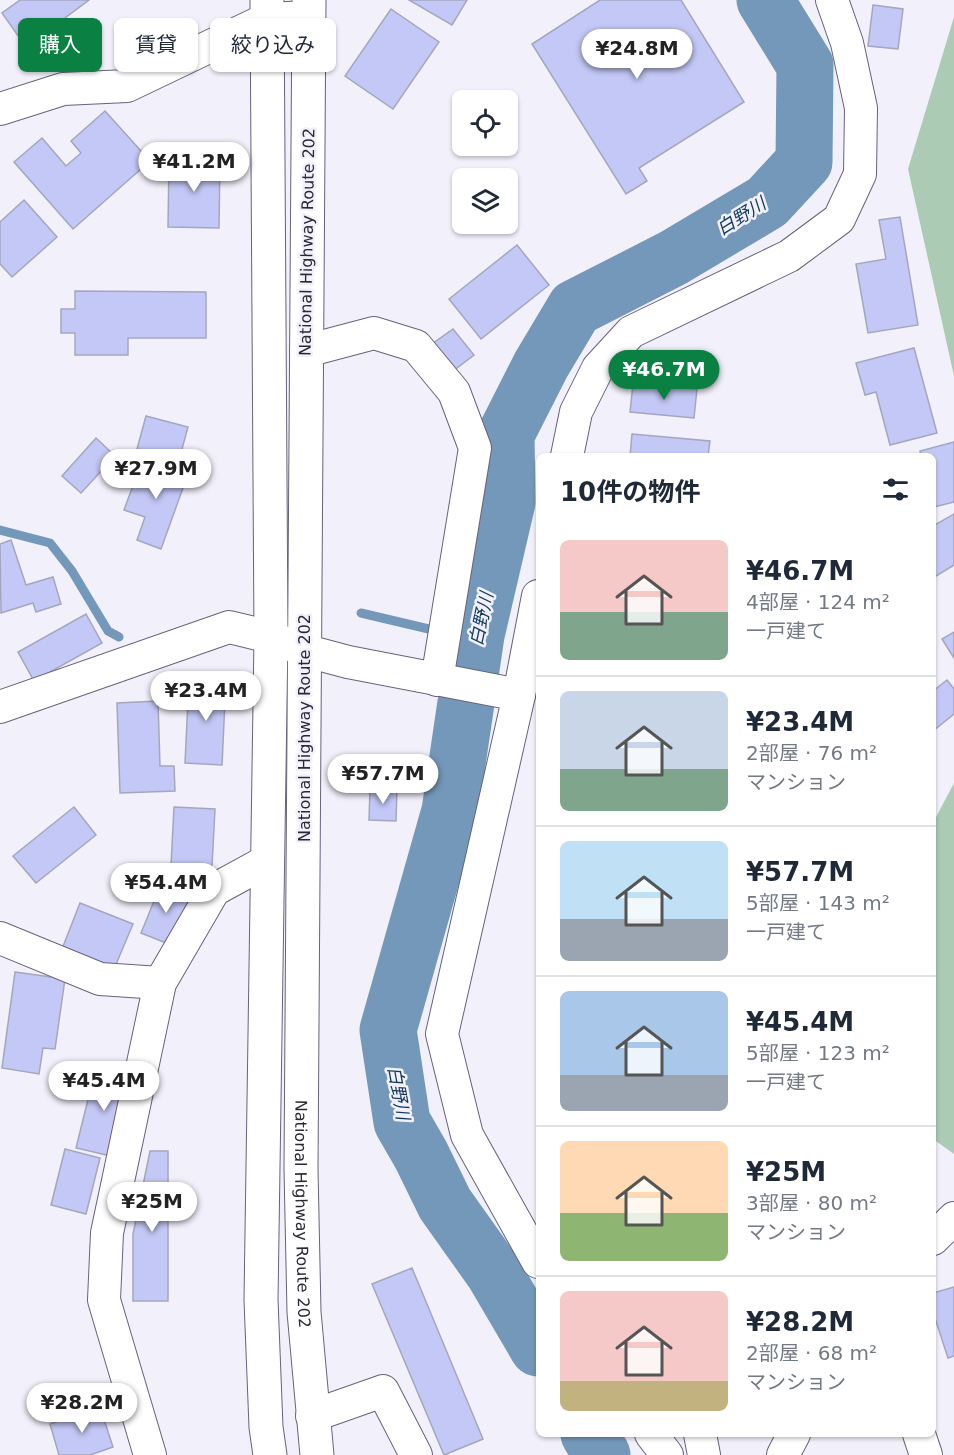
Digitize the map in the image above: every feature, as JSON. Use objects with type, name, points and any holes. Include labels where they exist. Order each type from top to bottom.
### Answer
[{"type":"highway","name":"National Highway Route 202","points":[[267,9],[271,637],[261,1300],[266,1427],[270,1455]]},
{"type":"highway","name":"National Highway Route 202","points":[[309,9],[301,1169],[304,1312],[316,1455]]},
{"type":"street","points":[[568,453],[576,412],[598,368],[631,332],[789,256],[839,219],[860,174],[861,108],[847,43],[832,0]]},
{"type":"street","points":[[0,109],[63,89],[127,86],[267,9],[309,9]]},
{"type":"street","points":[[306,351],[374,333],[416,346],[454,392],[475,448],[439,671]]},
{"type":"street","points":[[536,606],[519,695],[442,1034],[467,1135],[536,1258]]},
{"type":"street","points":[[0,706],[229,627],[271,637],[303,650],[348,662],[439,671],[519,695]]},
{"type":"street","points":[[150,1455],[104,1300],[108,1233],[160,983],[214,890],[267,861]]},
{"type":"street","points":[[0,938],[100,979],[160,983]]},
{"type":"street","points":[[936,1236],[954,1218]]},
{"type":"street","points":[[312,1416],[383,1391],[416,1455]]},
{"type":"street","points":[[653,1437],[667,1455]]},
{"type":"street","points":[[701,1437],[704,1455]]},
{"type":"street","points":[[783,1455],[792,1437]]},
{"type":"street","points":[[920,1437],[926,1455]]},
{"type":"green space","points":[[954,17],[954,376],[908,169]]},
{"type":"green space","points":[[954,783],[954,1154],[936,1141],[936,817]]},
{"type":"building","points":[[20,0],[89,0],[65,18],[18,18],[18,36],[2,13]]},
{"type":"building","points":[[409,0],[467,0],[452,25]]},
{"type":"building","points":[[600,0],[681,0],[744,102],[639,168],[647,181],[626,194],[532,44]]},
{"type":"building","points":[[873,5],[903,9],[898,49],[868,46]]},
{"type":"building","points":[[391,9],[439,42],[393,109],[345,76]]},
{"type":"building","points":[[105,111],[150,161],[73,229],[14,162],[42,138],[66,166],[81,153],[71,141]]},
{"type":"building","points":[[169,159],[220,159],[219,228],[168,227]]},
{"type":"building","points":[[24,200],[57,237],[12,277],[0,264],[0,222]]},
{"type":"building","points":[[900,217],[918,325],[868,333],[856,264],[886,259],[879,220]]},
{"type":"building","points":[[517,245],[549,285],[481,339],[449,299]]},
{"type":"building","points":[[75,291],[206,292],[206,338],[128,338],[128,355],[75,355],[75,333],[61,333],[61,309],[75,309]]},
{"type":"building","points":[[453,329],[474,355],[453,371],[432,344]]},
{"type":"building","points":[[914,348],[937,433],[890,445],[876,392],[865,395],[856,363]]},
{"type":"building","points":[[633,384],[697,389],[694,418],[630,412]]},
{"type":"building","points":[[146,416],[188,427],[179,460],[137,449]]},
{"type":"building","points":[[632,434],[710,441],[708,453],[630,453]]},
{"type":"building","points":[[96,438],[115,456],[81,493],[62,476]]},
{"type":"building","points":[[954,442],[954,502],[936,506],[936,453],[920,453],[920,451]]},
{"type":"building","points":[[143,458],[188,474],[161,549],[137,540],[145,517],[124,510]]},
{"type":"building","points":[[954,514],[954,565],[936,576],[936,524]]},
{"type":"building","points":[[11,540],[26,585],[53,577],[61,604],[36,612],[33,603],[1,613],[0,544]]},
{"type":"building","points":[[86,614],[102,643],[34,681],[18,652]]},
{"type":"building","points":[[954,632],[954,658],[942,639]]},
{"type":"building","points":[[189,679],[226,680],[222,765],[185,763]]},
{"type":"building","points":[[947,680],[954,689],[954,714],[936,729],[936,689]]},
{"type":"building","points":[[158,701],[160,766],[174,766],[175,791],[120,793],[117,703]]},
{"type":"building","points":[[370,789],[397,790],[396,821],[369,820]]},
{"type":"building","points":[[74,807],[96,835],[36,883],[13,856]]},
{"type":"building","points":[[174,807],[215,809],[212,866],[171,865]]},
{"type":"building","points":[[161,884],[191,895],[171,945],[141,933]]},
{"type":"building","points":[[80,903],[133,924],[114,969],[62,949]]},
{"type":"building","points":[[15,972],[65,979],[55,1049],[43,1048],[39,1074],[2,1068]]},
{"type":"building","points":[[96,1067],[131,1075],[111,1156],[76,1148]]},
{"type":"building","points":[[65,1149],[100,1158],[86,1214],[51,1205]]},
{"type":"building","points":[[150,1151],[168,1151],[168,1301],[133,1301],[133,1234]]},
{"type":"building","points":[[412,1268],[483,1439],[444,1455],[372,1284]]},
{"type":"building","points":[[954,1287],[954,1356],[948,1358],[936,1321],[936,1292]]},
{"type":"building","points":[[100,1407],[113,1447],[90,1455],[59,1455],[50,1424]]},
{"type":"waterway","name":"白野川","points":[[536,1345],[494,1273],[445,1204],[402,1122],[388,1030],[450,811],[476,635],[507,502],[506,434],[541,365],[575,308],[673,258],[767,202],[804,162],[805,65],[765,0]]},
{"type":"waterway","points":[[0,530],[50,543],[72,571],[108,631],[119,637]]},
{"type":"waterway","points":[[361,613],[433,630],[476,635]]},
{"type":"waterway","name":"白野川","points":[[591,1437],[602,1455]]}]
